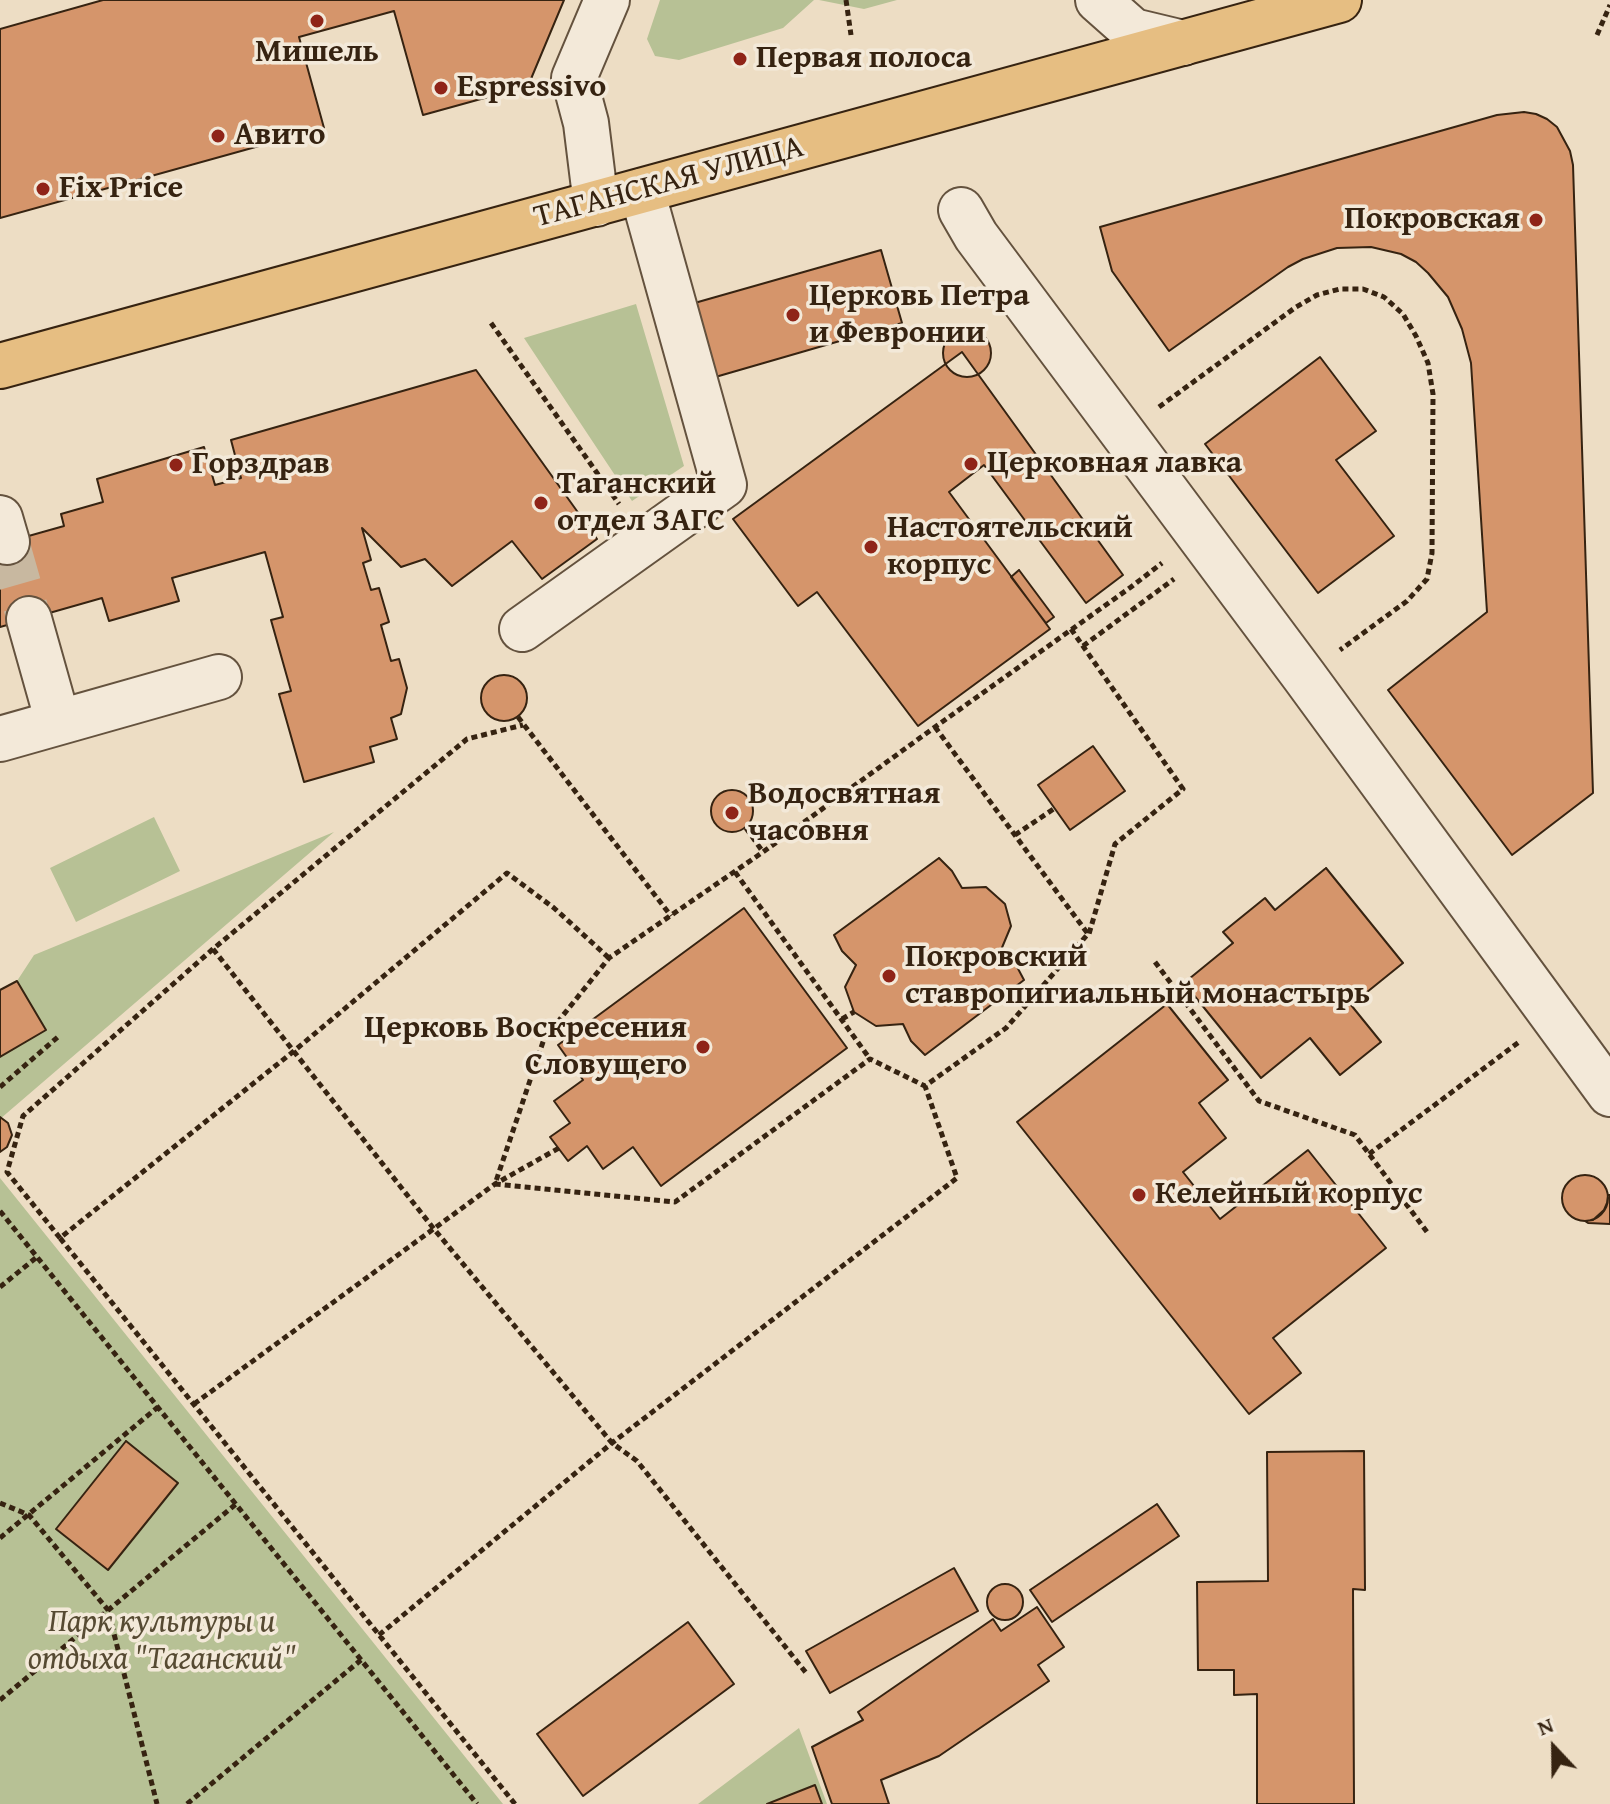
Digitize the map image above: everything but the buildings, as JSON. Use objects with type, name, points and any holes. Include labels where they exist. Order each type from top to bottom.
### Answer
[{"type":"main road","name":"ТАГАНСКАЯ УЛИЦА","points":[[0,366],[1339,0]]},
{"type":"street","points":[[596,204],[586,123],[574,78],[607,0]]},
{"type":"street","points":[[1098,0],[1133,31],[1183,43]]},
{"type":"street","points":[[522,629],[724,485],[642,191]]},
{"type":"street","points":[[961,210],[976,236],[1610,1094]]},
{"type":"street","points":[[29,619],[58,722]]},
{"type":"street","points":[[0,739],[219,677]]},
{"type":"path","points":[[846,0],[851,35]]},
{"type":"path","points":[[1597,35],[1610,5]]},
{"type":"path","points":[[1122,434],[1296,307],[1317,295],[1340,289],[1363,289],[1384,297],[1403,314],[1428,363],[1433,394],[1432,553],[1427,579],[1407,601],[1304,676]]},
{"type":"path","points":[[491,323],[645,541]]},
{"type":"path","points":[[495,1184],[544,1039],[609,958],[735,872],[1131,587]]},
{"type":"path","points":[[1083,646],[1142,603]]},
{"type":"path","points":[[925,1086],[1006,1028],[1088,934],[1115,844],[1183,789],[1071,629]]},
{"type":"path","points":[[518,717],[671,916]]},
{"type":"path","points":[[515,1804],[7,1172],[23,1116],[213,949],[467,739],[523,725]]},
{"type":"path","points":[[935,727],[1088,934]]},
{"type":"path","points":[[1015,835],[1055,808]]},
{"type":"path","points":[[746,828],[763,852]]},
{"type":"path","points":[[379,1635],[612,1443],[957,1178],[925,1086],[870,1059],[735,872]]},
{"type":"path","points":[[60,1238],[294,1051],[507,873],[554,908],[609,958]]},
{"type":"path","points":[[213,949],[434,1229],[612,1443],[637,1461],[807,1674]]},
{"type":"path","points":[[1155,962],[1259,1101],[1355,1135],[1427,1232]]},
{"type":"path","points":[[842,1019],[854,1012]]},
{"type":"path","points":[[1369,1154],[1553,1016]]},
{"type":"path","points":[[0,1087],[59,1036]]},
{"type":"path","points":[[495,1184],[675,1202],[870,1059]]},
{"type":"path","points":[[194,1404],[495,1184],[559,1148]]},
{"type":"path","points":[[0,1211],[477,1804]]},
{"type":"path","points":[[0,1287],[37,1257]]},
{"type":"path","points":[[0,1538],[158,1407]]},
{"type":"path","points":[[0,1503],[29,1515],[108,1610],[157,1804]]},
{"type":"path","points":[[0,1700],[236,1504]]},
{"type":"path","points":[[187,1804],[361,1660]]},
{"type":"green space","points":[[660,0],[814,0],[783,28],[679,60],[655,56],[647,39]]},
{"type":"green space","points":[[819,0],[897,0],[864,9]]},
{"type":"green space","points":[[636,304],[684,466],[632,501],[524,338]]},
{"type":"green space","points":[[154,817],[180,871],[76,922],[50,868]]},
{"type":"green space","points":[[334,832],[0,1119],[0,991],[17,981],[34,955]]},
{"type":"green space","name":"Парк культуры и отдыха \"Таганский\"","points":[[0,1178],[503,1804],[0,1804]]},
{"type":"green space","points":[[799,1728],[827,1804],[698,1804]]},
{"type":"tunnel","points":[[7,542],[29,619]]},
{"type":"place","name":"Мишель","points":[[317,21]]},
{"type":"place","name":"Первая полоса","points":[[740,59]]},
{"type":"place","name":"Espressivo","points":[[441,88]]},
{"type":"place","name":"Авито","points":[[218,136]]},
{"type":"place","name":"Fix Price","points":[[43,189]]},
{"type":"place","name":"Покровская","points":[[1536,220]]},
{"type":"place","name":"Церковь Петра и Февронии","points":[[793,315]]},
{"type":"place","name":"Церковная лавка","points":[[971,464]]},
{"type":"place","name":"Горздрав","points":[[176,465]]},
{"type":"place","name":"Таганский отдел ЗАГС","points":[[541,503]]},
{"type":"place","name":"Настоятельский корпус","points":[[871,547]]},
{"type":"place","name":"Водосвятная часовня","points":[[732,813]]},
{"type":"place","name":"Покровский ставропигиальный монастырь","points":[[889,976]]},
{"type":"place","name":"Церковь Воскресения Словущего","points":[[703,1047]]},
{"type":"place","name":"Келейный корпус","points":[[1139,1195]]}]
